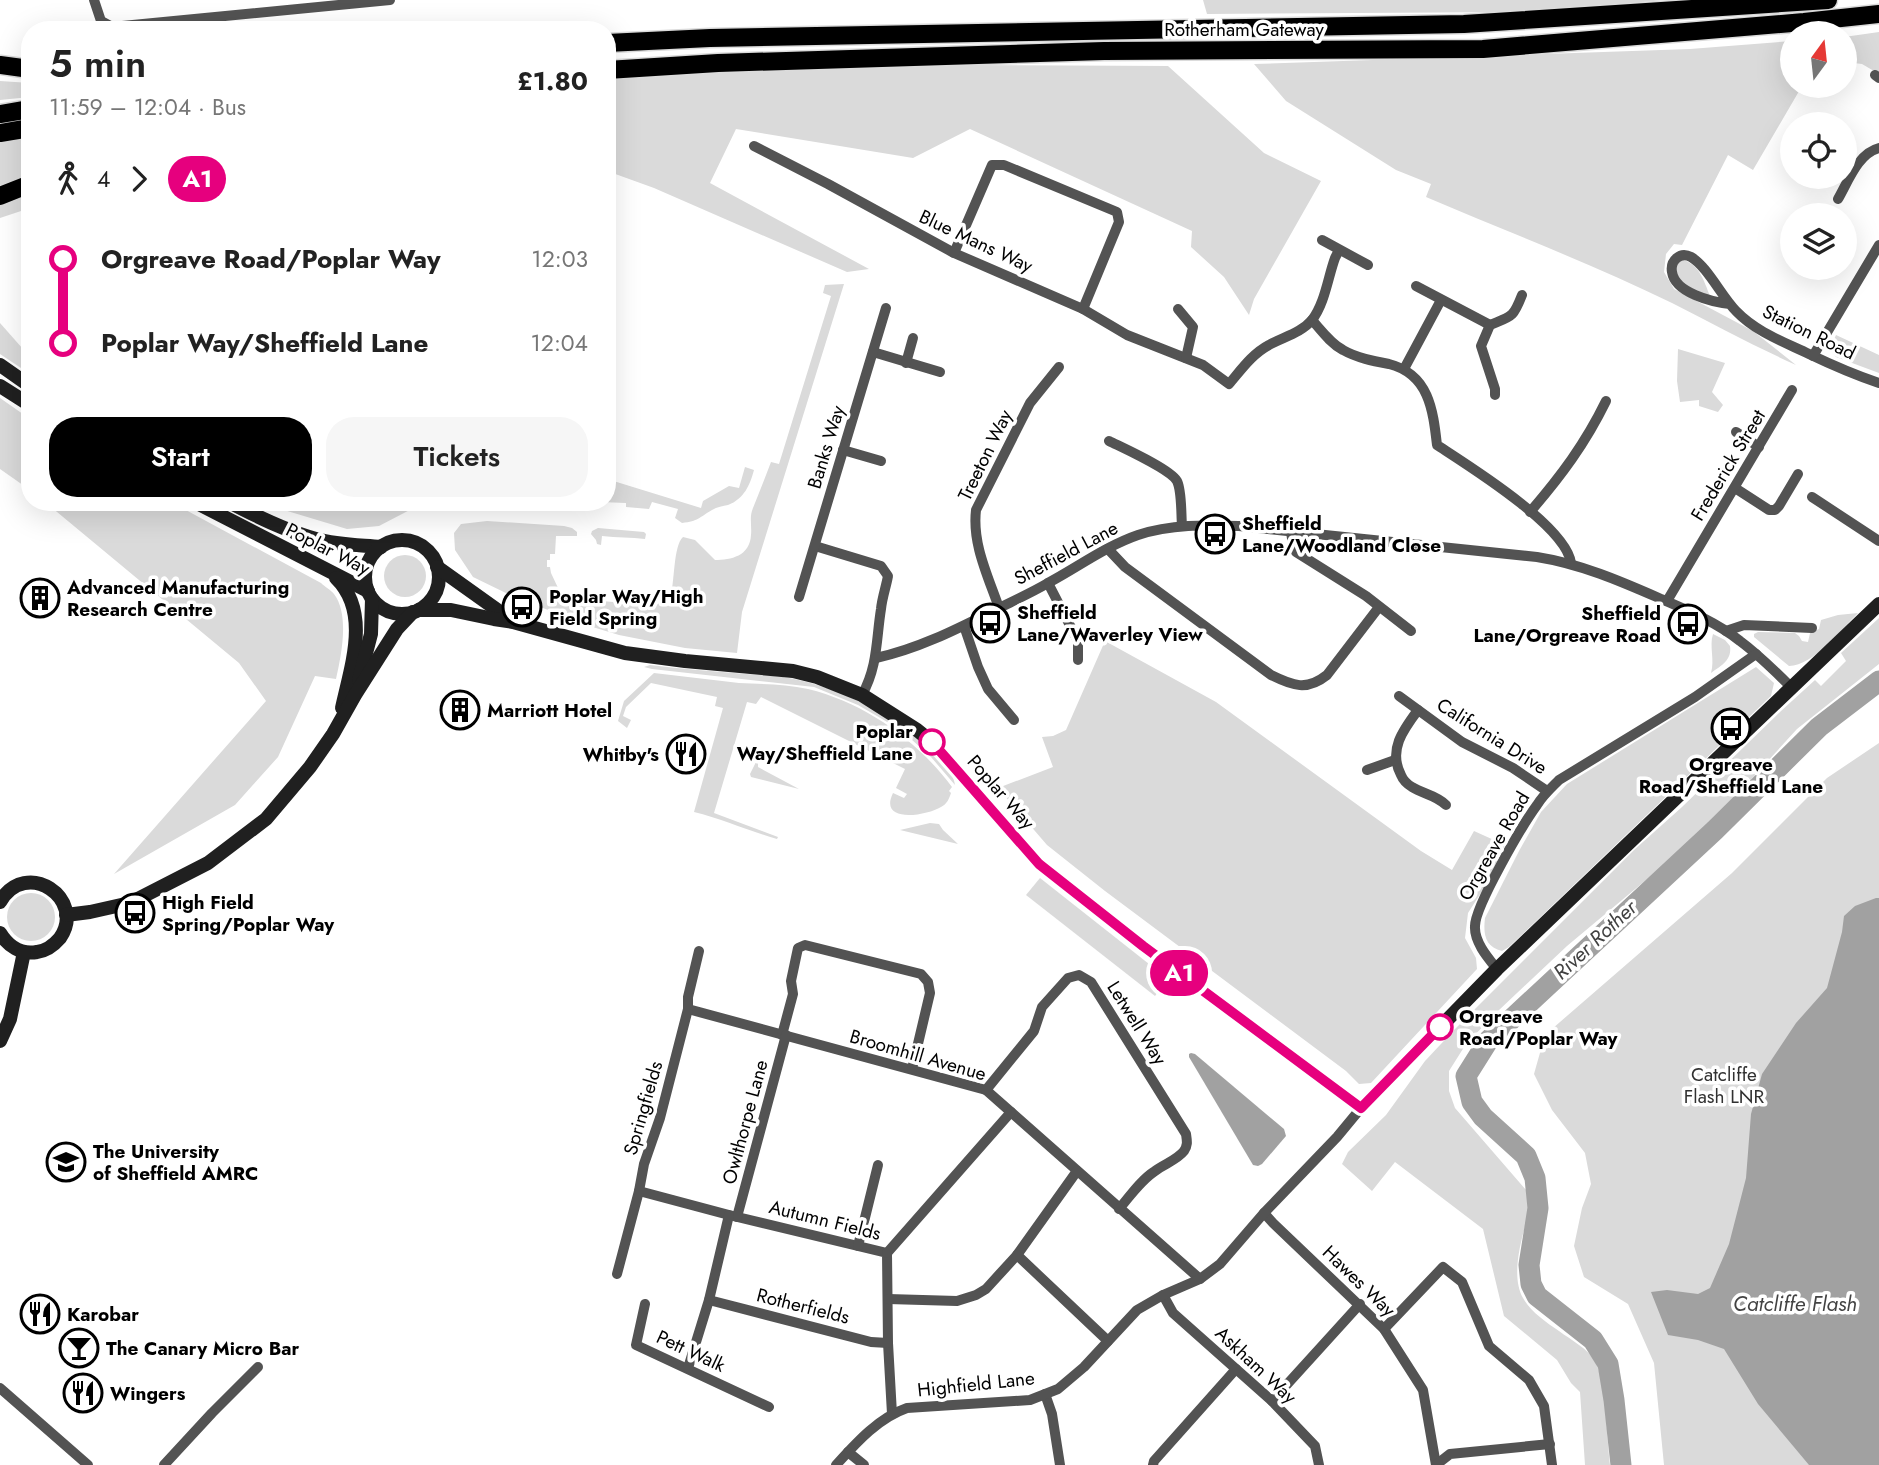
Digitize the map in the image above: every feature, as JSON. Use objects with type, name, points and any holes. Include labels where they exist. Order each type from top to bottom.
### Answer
[{"type":"highway","name":"Rotherham Gateway","points":[[616,43],[710,38],[1464,24],[1828,0]]},
{"type":"highway","name":"Rotherham Gateway","points":[[616,69],[1104,51],[1483,49],[1879,14]]},
{"type":"highway","points":[[0,65],[21,68]]},
{"type":"highway","points":[[0,114],[21,110]]},
{"type":"highway","points":[[0,133],[21,130]]},
{"type":"highway","points":[[0,196],[21,188]]},
{"type":"main road","points":[[0,365],[21,380]]},
{"type":"main road","points":[[0,386],[21,399]]},
{"type":"main road","name":"Poplar Way","points":[[213,511],[328,570],[370,595],[385,611],[394,613],[451,610],[494,620],[513,621],[625,653],[793,671],[817,677],[862,695],[909,724],[932,742],[1039,864],[1143,946],[1361,1108]]},
{"type":"main road","name":"Poplar Way","points":[[250,511],[315,539],[381,547]]},
{"type":"main road","name":"Poplar Way","points":[[370,595],[365,582],[368,564],[374,553],[395,541],[406,541],[428,552],[437,567],[513,621]]},
{"type":"main road","points":[[66,915],[130,903],[208,863],[266,819],[310,767],[397,629],[426,605],[435,593],[439,576],[437,567]]},
{"type":"main road","points":[[328,570],[346,588],[354,608],[357,632],[339,723]]},
{"type":"main road","points":[[355,695],[371,634],[370,595]]},
{"type":"main road","points":[[1361,1108],[1497,969],[1879,604]]},
{"type":"main road","points":[[0,902],[9,890],[20,884],[36,883],[51,889],[59,896],[66,915],[61,936],[45,950],[35,953],[14,948],[0,933]]},
{"type":"main road","points":[[0,1041],[10,1019],[24,952]]},
{"type":"street","points":[[94,0],[101,21]]},
{"type":"street","points":[[173,21],[390,0]]},
{"type":"street","name":"Blue Mans Way","points":[[754,146],[954,253],[1083,309],[1127,335],[1203,365],[1229,384],[1255,355],[1297,332],[1312,320]]},
{"type":"street","points":[[1838,199],[1866,153],[1879,148]]},
{"type":"street","points":[[954,253],[992,165],[1004,165],[1117,212],[1119,222],[1083,309]]},
{"type":"street","points":[[1322,240],[1368,265]]},
{"type":"street","points":[[1813,356],[1879,245]]},
{"type":"street","points":[[1339,250],[1312,320],[1343,350],[1404,369],[1420,383],[1432,408],[1437,445],[1499,486],[1530,512],[1559,541],[1570,556],[1571,563]]},
{"type":"street","name":"Station Road","points":[[1730,304],[1707,300],[1680,286],[1672,275],[1675,259],[1680,256],[1692,257],[1730,304],[1754,327],[1813,356],[1879,383]]},
{"type":"street","points":[[1416,286],[1490,325]]},
{"type":"street","points":[[1495,395],[1496,389],[1481,346],[1490,325],[1511,317],[1522,295]]},
{"type":"street","points":[[1404,369],[1441,300]]},
{"type":"street","name":"Banks Way","points":[[799,597],[886,308]]},
{"type":"street","points":[[1178,309],[1193,327],[1186,358]]},
{"type":"street","points":[[906,363],[913,338]]},
{"type":"street","points":[[873,352],[940,372]]},
{"type":"street","name":"Treeton Way","points":[[999,608],[978,548],[976,510],[1030,403],[1059,367]]},
{"type":"street","name":"Frederick Street","points":[[1667,601],[1792,390]]},
{"type":"street","points":[[1530,512],[1555,484],[1583,444],[1606,401]]},
{"type":"street","points":[[1736,432],[1759,447]]},
{"type":"street","points":[[1109,441],[1160,468],[1176,481],[1182,526]]},
{"type":"street","points":[[843,450],[881,461]]},
{"type":"street","points":[[1735,488],[1769,510],[1775,510],[1798,474]]},
{"type":"street","points":[[1812,497],[1879,541]]},
{"type":"street","name":"Sheffield Lane","points":[[876,658],[964,626],[1136,536],[1182,526],[1239,526],[1537,557],[1571,563],[1700,616],[1726,631],[1756,654],[1792,688]]},
{"type":"street","points":[[1291,532],[1296,552],[1346,583],[1411,631]]},
{"type":"street","points":[[815,546],[881,566],[887,572],[876,658],[862,695]]},
{"type":"street","points":[[1108,549],[1125,568],[1287,683],[1309,685],[1327,675],[1379,607]]},
{"type":"street","points":[[1048,583],[1078,641],[1078,660]]},
{"type":"street","points":[[1726,631],[1744,625],[1812,628]]},
{"type":"street","points":[[964,626],[988,688],[1014,720]]},
{"type":"street","name":"Orgreave Road","points":[[1497,969],[1477,938],[1474,929],[1476,915],[1507,855],[1547,791],[1559,780],[1695,697],[1756,654]]},
{"type":"street","name":"California Drive","points":[[1399,696],[1462,742],[1513,768],[1547,791]]},
{"type":"street","name":"California Drive","points":[[1395,760],[1398,739],[1418,710]]},
{"type":"street","points":[[1367,770],[1395,760],[1403,780],[1411,787],[1435,796],[1446,804]]},
{"type":"street","name":"Owlthorpe Lane","points":[[688,1368],[784,1035],[799,948],[805,945],[921,974],[928,982],[930,993],[912,1069]]},
{"type":"street","name":"Springfields","points":[[617,1274],[644,1164],[660,1118],[688,1009],[688,997],[699,951]]},
{"type":"street","name":"Letwell Way","points":[[986,1090],[1034,1031],[1042,1007],[1068,978],[1079,975],[1091,982],[1186,1134],[1187,1142],[1186,1149],[1180,1155],[1154,1171],[1119,1209]]},
{"type":"street","name":"Broomhill Avenue","points":[[688,1009],[986,1090],[1200,1279]]},
{"type":"street","name":"Highfield Lane","points":[[836,1465],[876,1425],[892,1413],[906,1408],[1030,1399],[1058,1389],[1084,1367],[1138,1310],[1163,1295],[1200,1279],[1220,1264],[1361,1108]]},
{"type":"street","points":[[887,1253],[1010,1112]]},
{"type":"street","points":[[858,1246],[878,1165]]},
{"type":"street","points":[[888,1299],[957,1301],[986,1289],[1017,1255],[1077,1171]]},
{"type":"street","name":"Autumn Fields","points":[[639,1191],[887,1253],[892,1413]]},
{"type":"street","name":"Hawes Way","points":[[1264,1213],[1384,1329],[1423,1390],[1436,1465]]},
{"type":"street","points":[[1017,1255],[1108,1340]]},
{"type":"street","points":[[1384,1329],[1443,1267],[1462,1282],[1489,1346],[1529,1380],[1544,1406],[1552,1465]]},
{"type":"street","name":"Askham Way","points":[[1163,1295],[1173,1314],[1272,1401],[1315,1446],[1319,1465]]},
{"type":"street","name":"Rotherfields","points":[[709,1300],[871,1342],[888,1343]]},
{"type":"street","name":"Pett Walk","points":[[645,1304],[636,1345],[769,1407]]},
{"type":"street","points":[[1272,1401],[1360,1304]]},
{"type":"street","points":[[164,1465],[257,1367]]},
{"type":"street","points":[[1153,1465],[1236,1369]]},
{"type":"street","points":[[0,1388],[88,1465]]},
{"type":"street","points":[[1045,1394],[1052,1414],[1059,1465]]},
{"type":"street","points":[[0,1406],[9,1396]]},
{"type":"street","points":[[1436,1465],[1450,1454],[1550,1444]]},
{"type":"street","points":[[848,1452],[864,1465]]},
{"type":"green space","points":[[1203,0],[1664,0],[1536,12],[1207,14]]},
{"type":"green space","points":[[1879,32],[1879,74],[1857,63],[1857,35]]},
{"type":"green space","points":[[1780,42],[1780,98],[1795,98],[1787,112],[1780,112],[1780,124],[1753,170],[1728,155],[1682,245],[1674,244],[1666,254],[1664,272],[1674,289],[1753,331],[1796,365],[1642,289],[1426,197],[1431,184],[1396,170],[1286,101],[1254,64],[1690,49]]},
{"type":"green space","points":[[972,65],[1168,66],[1264,153],[1321,181],[1254,299],[1249,315],[1224,277],[1191,247],[1192,231],[970,129],[913,158],[736,129],[710,183],[869,269],[847,272],[654,188],[616,174],[616,78],[728,71]]},
{"type":"green space","points":[[0,81],[21,82],[21,98],[0,100]]},
{"type":"green space","points":[[21,136],[21,178],[0,186],[0,140]]},
{"type":"green space","points":[[21,196],[21,211],[0,218],[0,204]]},
{"type":"green space","points":[[1684,260],[1698,270],[1710,296],[1697,293],[1677,277],[1675,268]]},
{"type":"green space","points":[[844,284],[742,612],[737,653],[685,648],[619,635],[510,595],[473,577],[455,550],[454,533],[461,524],[487,521],[572,528],[577,532],[577,536],[556,536],[555,554],[550,554],[547,567],[550,567],[559,590],[569,594],[592,594],[600,601],[655,605],[670,599],[677,548],[683,537],[695,540],[715,560],[733,558],[743,552],[750,542],[752,511],[771,462],[779,464],[831,296],[823,293],[825,285]]},
{"type":"green space","points":[[0,323],[21,347],[21,368],[0,354]]},
{"type":"green space","points":[[1836,335],[1879,355],[1879,373],[1836,357],[1831,349]]},
{"type":"green space","points":[[1678,349],[1725,363],[1712,392],[1723,405],[1718,412],[1699,406],[1699,400],[1680,402],[1677,381]]},
{"type":"green space","points":[[0,398],[21,413],[21,484],[0,469]]},
{"type":"green space","points":[[745,467],[754,470],[748,486],[734,502],[714,509],[698,519],[682,523],[675,518],[678,509],[652,502],[649,509],[626,507],[626,503],[616,503],[616,482],[701,508],[703,501],[729,486],[739,488]]},
{"type":"green space","points":[[56,511],[188,511],[321,583],[334,594],[342,613],[343,636],[336,679],[315,676],[278,757],[235,805],[114,874],[266,701],[239,663]]},
{"type":"green space","points":[[287,511],[408,511],[379,526],[347,529]]},
{"type":"green space","points":[[598,528],[646,534],[645,539],[602,536],[601,545],[597,544],[591,534]]},
{"type":"green space","points":[[405,555],[420,561],[426,576],[420,591],[405,597],[390,591],[384,576],[390,561]]},
{"type":"green space","points":[[1858,613],[1826,646],[1798,664],[1789,666],[1754,637],[1758,632],[1795,633],[1802,641],[1808,642],[1810,633],[1819,629],[1821,620]]},
{"type":"green space","points":[[1879,618],[1879,664],[1797,729],[1725,808],[1677,854],[1567,946],[1498,1011],[1466,1044],[1449,1071],[1449,1091],[1455,1108],[1533,1198],[1518,1262],[1517,1275],[1523,1298],[1539,1316],[1589,1353],[1596,1363],[1604,1398],[1610,1465],[1585,1465],[1580,1392],[1557,1360],[1504,1316],[1483,1229],[1395,1162],[1372,1191],[1342,1164],[1348,1152],[1386,1115],[1425,1061],[1455,1029],[1634,850],[1781,711],[1815,680],[1821,686],[1846,661],[1841,653]]},
{"type":"green space","points":[[1713,634],[1725,640],[1730,651],[1725,662],[1711,673],[1712,643]]},
{"type":"green space","points":[[1105,641],[1216,702],[1421,851],[1452,870],[1474,831],[1505,845],[1484,888],[1468,913],[1465,938],[1476,958],[1477,969],[1371,1083],[1359,1084],[1346,1071],[1105,891],[1047,845],[998,788],[1053,767],[1042,737],[1053,736],[1066,730]]},
{"type":"green space","points":[[650,665],[788,678],[829,689],[863,703],[909,732],[943,762],[955,785],[931,757],[901,730],[858,705],[814,687],[644,667]]},
{"type":"green space","points":[[1756,667],[1774,683],[1771,696],[1509,947],[1502,951],[1492,946],[1485,934],[1485,918],[1541,812],[1567,784]]},
{"type":"green space","points":[[654,673],[800,687],[829,695],[869,714],[906,739],[938,770],[952,787],[949,791],[951,793],[945,804],[925,813],[906,815],[892,810],[890,803],[893,793],[904,798],[907,794],[896,788],[905,769],[761,697],[756,704],[747,702],[714,813],[778,837],[777,839],[694,812],[723,708],[715,706],[717,697],[651,683],[626,707],[623,716],[631,720],[627,728],[618,721],[624,701]]},
{"type":"green space","name":"Catcliffe Flash LNR","points":[[1879,743],[1879,1465],[1664,1465],[1654,1363],[1628,1304],[1584,1277],[1574,1246],[1582,1208],[1591,1184],[1585,1153],[1552,1110],[1534,1074],[1545,1035],[1732,873],[1827,778]]},
{"type":"green space","points":[[761,752],[764,752],[758,767],[799,789],[751,777]]},
{"type":"green space","points":[[930,823],[939,824],[958,844],[900,830]]},
{"type":"green space","points":[[1040,878],[1168,979],[1155,996],[1026,895]]},
{"type":"green space","points":[[31,893],[48,900],[55,917],[48,934],[31,941],[14,934],[7,917],[14,900]]},
{"type":"water","name":"Catcliffe Flash","points":[[1879,898],[1879,1465],[1809,1465],[1758,1404],[1724,1349],[1698,1340],[1668,1335],[1651,1292],[1667,1290],[1698,1294],[1710,1288],[1729,1244],[1746,1178],[1751,1114],[1762,1074],[1796,1023],[1827,988],[1844,916],[1855,906]]},
{"type":"water","points":[[1191,1053],[1284,1129],[1286,1136],[1262,1164],[1253,1165],[1189,1057]]},
{"type":"waterway","name":"River Rother","points":[[1621,1465],[1608,1364],[1593,1340],[1537,1296],[1531,1284],[1529,1265],[1538,1208],[1535,1178],[1526,1156],[1483,1117],[1472,1102],[1466,1076],[1488,1041],[1715,830],[1819,727],[1879,681]]},
{"type":"bus line","name":"A1","points":[[932,742],[1039,864],[1143,946],[1361,1108],[1440,1027]]},
{"type":"place","name":"Sheffield Lane/Woodland Close","points":[[1215,534]]},
{"type":"place","name":"Advanced Manufacturing Research Centre","points":[[40,598]]},
{"type":"place","name":"Poplar Way/High Field Spring","points":[[522,607]]},
{"type":"place","name":"Sheffield Lane/Waverley View","points":[[990,623]]},
{"type":"place","name":"Sheffield Lane/Orgreave Road","points":[[1688,624]]},
{"type":"place","name":"Marriott Hotel","points":[[460,710]]},
{"type":"place","name":"Orgreave Road/Sheffield Lane","points":[[1731,728]]},
{"type":"place","name":"Poplar Way/Sheffield Lane","points":[[932,742]]},
{"type":"place","name":"Whitby's","points":[[686,754]]},
{"type":"place","name":"High Field Spring/Poplar Way","points":[[135,913]]},
{"type":"place","name":"Orgreave Road/Poplar Way","points":[[1440,1027]]},
{"type":"place","name":"The University of Sheffield AMRC","points":[[66,1162]]},
{"type":"place","name":"Karobar","points":[[40,1314]]},
{"type":"place","name":"The Canary Micro Bar","points":[[79,1348]]},
{"type":"place","name":"Wingers","points":[[83,1393]]}]
